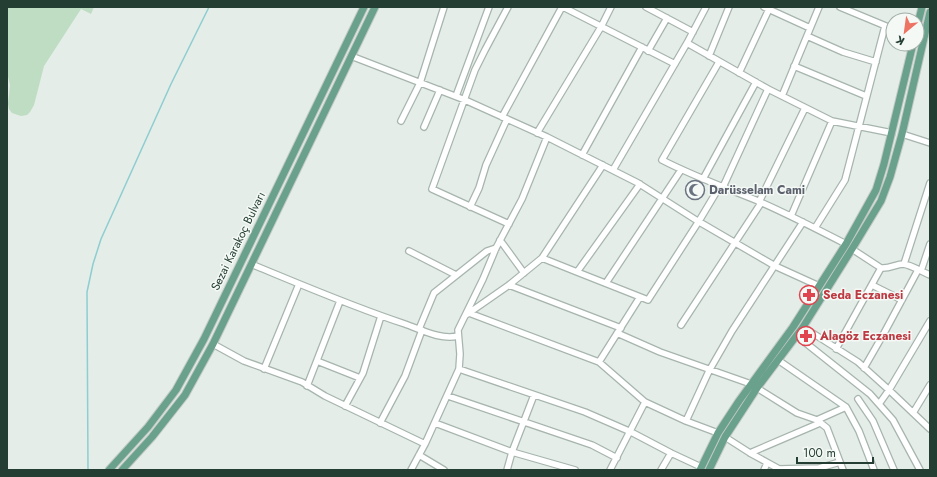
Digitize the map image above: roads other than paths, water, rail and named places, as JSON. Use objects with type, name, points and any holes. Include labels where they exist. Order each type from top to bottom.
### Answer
[{"type":"main road","name":"Sezai Karakoç Bulvarı","points":[[109,470],[148,427],[176,390],[204,339],[364,7]]},
{"type":"main road","points":[[122,470],[152,437],[185,395],[212,344],[375,7]]},
{"type":"main road","points":[[754,386],[778,360],[797,336],[852,249],[880,201],[890,177],[902,134],[929,25],[930,12]]},
{"type":"main road","points":[[701,469],[846,244],[876,190],[892,133],[911,52]]},
{"type":"main road","points":[[709,470],[722,435]]},
{"type":"street","points":[[401,121],[420,83],[444,7]]},
{"type":"street","points":[[456,96],[490,7]]},
{"type":"street","points":[[508,7],[475,70],[432,190],[509,224]]},
{"type":"street","points":[[470,207],[479,188],[504,118],[562,7],[675,64]]},
{"type":"street","points":[[537,133],[611,7]]},
{"type":"street","points":[[646,7],[693,32]]},
{"type":"street","points":[[613,170],[687,43],[706,7]]},
{"type":"street","points":[[709,56],[729,7]]},
{"type":"street","points":[[782,96],[819,7]]},
{"type":"street","points":[[815,228],[845,180],[885,26],[840,7]]},
{"type":"street","points":[[739,73],[768,8],[810,28]]},
{"type":"street","points":[[648,51],[666,18]]},
{"type":"street","points":[[807,36],[843,52],[876,62]]},
{"type":"street","points":[[687,43],[768,89],[832,121],[892,133]]},
{"type":"street","points":[[582,155],[642,48]]},
{"type":"street","points":[[351,56],[456,96],[547,137],[640,184],[699,222],[775,266],[819,286]]},
{"type":"street","points":[[719,62],[662,160],[681,170],[791,216],[846,244]]},
{"type":"street","points":[[794,66],[866,96]]},
{"type":"street","points":[[703,179],[756,82]]},
{"type":"street","points":[[542,258],[648,300],[721,186],[768,89]]},
{"type":"street","points":[[424,127],[440,90]]},
{"type":"street","points":[[680,326],[760,202],[805,108]]},
{"type":"street","points":[[791,216],[832,121]]},
{"type":"street","points":[[902,134],[930,143]]},
{"type":"street","points":[[411,470],[448,396],[459,368],[460,354],[458,330],[496,248],[522,199],[547,137]]},
{"type":"street","points":[[464,317],[509,285],[542,258],[603,165]]},
{"type":"street","points":[[606,283],[681,170]]},
{"type":"street","points":[[577,272],[640,184]]},
{"type":"street","points":[[904,264],[930,185]]},
{"type":"street","points":[[686,421],[710,369],[732,331],[802,222]]},
{"type":"street","points":[[500,240],[524,273]]},
{"type":"street","points":[[864,368],[919,270],[930,244]]},
{"type":"street","points":[[380,423],[405,376],[420,329],[434,293],[487,250],[496,248]]},
{"type":"street","points":[[852,249],[882,268],[904,264],[930,275]]},
{"type":"street","points":[[409,251],[456,275]]},
{"type":"street","points":[[251,264],[340,301],[381,316],[450,338],[458,336]]},
{"type":"street","points":[[836,349],[882,268]]},
{"type":"street","points":[[264,369],[299,284]]},
{"type":"street","points":[[509,285],[619,331],[660,352],[754,386],[797,413],[818,422],[827,428],[843,470]]},
{"type":"street","points":[[872,285],[902,300]]},
{"type":"street","points":[[599,362],[640,297]]},
{"type":"street","points":[[307,386],[340,301]]},
{"type":"street","points":[[470,313],[599,362],[645,402],[686,421],[722,435],[777,469],[813,469],[840,462]]},
{"type":"street","points":[[345,406],[360,378],[381,316]]},
{"type":"street","points":[[879,404],[930,321]]},
{"type":"street","points":[[803,326],[858,362],[930,429]]},
{"type":"street","points":[[797,336],[870,394],[893,420],[920,470]]},
{"type":"street","points":[[212,344],[244,361],[307,386],[425,444]]},
{"type":"street","points":[[778,360],[846,407],[859,431],[874,470]]},
{"type":"street","points":[[317,361],[360,378]]},
{"type":"street","points":[[459,368],[585,412],[630,432],[701,469]]},
{"type":"street","points":[[914,413],[930,385]]},
{"type":"street","points":[[507,470],[512,452],[534,395]]},
{"type":"street","points":[[448,396],[592,445],[617,458]]},
{"type":"street","points":[[858,400],[873,421],[894,470]]},
{"type":"street","points":[[610,470],[645,402]]},
{"type":"street","points":[[750,453],[818,422],[846,407]]},
{"type":"street","points":[[435,423],[512,452],[575,470]]},
{"type":"street","points":[[661,470],[671,453]]},
{"type":"street","points":[[419,455],[444,470]]},
{"type":"street","points":[[764,470],[768,463]]},
{"type":"waterway","points":[[88,470],[87,292],[93,264],[101,239],[171,84],[209,7]]},
{"type":"place","name":"Darüsselam Cami","points":[[695,190]]},
{"type":"place","name":"Seda Eczanesi","points":[[809,295]]},
{"type":"place","name":"Alagöz Eczanesi","points":[[806,336]]}]
